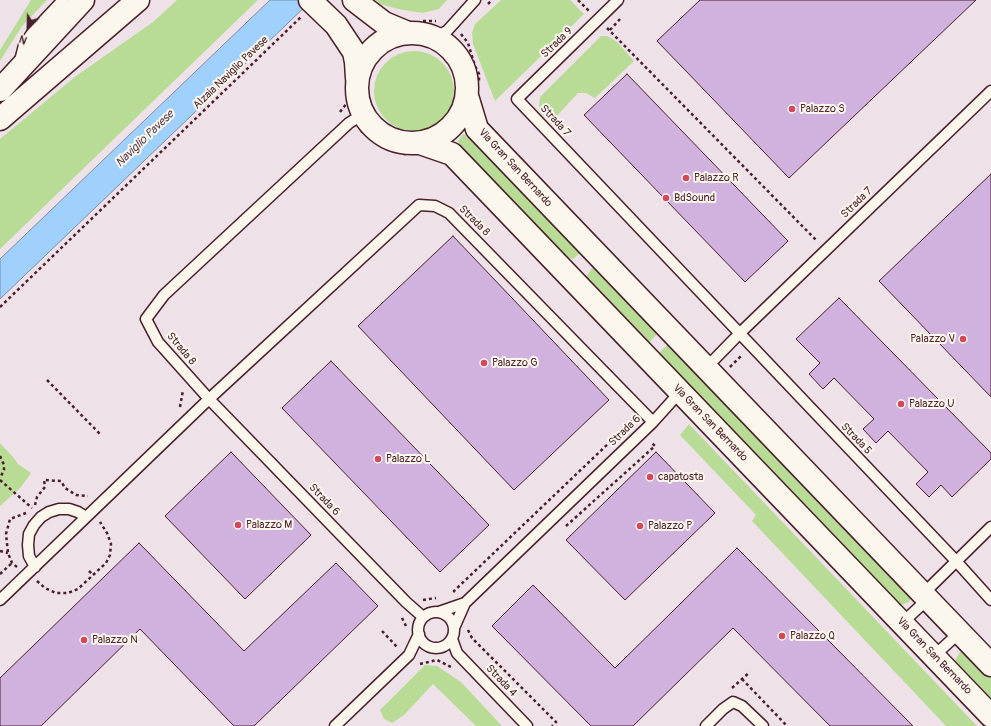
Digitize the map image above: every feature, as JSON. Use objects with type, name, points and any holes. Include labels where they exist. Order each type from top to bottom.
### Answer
[{"type":"main road","points":[[0,90],[83,0]]},
{"type":"main road","points":[[0,119],[138,0]]},
{"type":"main road","points":[[354,0],[384,23],[408,33]]},
{"type":"main road","points":[[312,2],[336,25],[354,52],[356,62],[357,98],[363,114],[373,128],[387,138],[403,143],[420,143],[437,138],[452,127],[462,113],[467,96],[467,78],[461,61],[450,47],[434,37],[417,33],[408,33],[391,37],[384,40],[374,48],[361,65],[357,82]]},
{"type":"main road","name":"Via Gran San Bernardo","points":[[467,96],[477,129],[991,665]]},
{"type":"main road","name":"Via Gran San Bernardo","points":[[420,143],[452,154],[991,716]]},
{"type":"lane","points":[[18,70],[22,53],[32,33],[63,0]]},
{"type":"lane","points":[[434,37],[447,31],[475,0]]},
{"type":"lane","name":"Strada 9","points":[[517,99],[598,20],[613,2]]},
{"type":"lane","name":"Strada 7","points":[[706,368],[740,333],[991,91]]},
{"type":"lane","name":"Strada 7","points":[[517,99],[740,333]]},
{"type":"lane","name":"Strada 8","points":[[209,398],[158,342],[146,318],[164,295],[349,123],[363,114]]},
{"type":"lane","name":"Strada 8","points":[[0,600],[209,398],[419,205],[435,206],[449,213],[653,422]]},
{"type":"lane","name":"Strada 5","points":[[740,333],[956,561],[991,600]]},
{"type":"lane","name":"Strada 6","points":[[454,628],[465,603],[653,422],[680,392]]},
{"type":"lane","name":"Strada 6","points":[[209,398],[406,602],[423,617]]},
{"type":"lane","points":[[35,567],[30,556],[28,545],[29,534],[41,517],[49,512],[59,509],[69,509],[86,517]]},
{"type":"lane","points":[[902,623],[956,561],[991,528]]},
{"type":"lane","name":"Strada 6","points":[[439,612],[465,603]]},
{"type":"lane","points":[[431,647],[421,640],[419,634],[418,628],[423,617],[434,612],[439,612],[449,618],[454,628]]},
{"type":"lane","name":"Strada 4","points":[[454,628],[452,639],[457,653]]},
{"type":"lane","points":[[934,656],[960,632]]},
{"type":"lane","points":[[335,726],[409,655],[419,634]]},
{"type":"lane","points":[[443,647],[452,639]]},
{"type":"lane","points":[[409,655],[431,647]]},
{"type":"lane","name":"Strada 4","points":[[431,647],[443,647],[457,653],[527,726]]},
{"type":"lane","points":[[706,726],[723,709],[733,702],[742,706],[763,726]]},
{"type":"path","points":[[578,0],[610,30],[818,242],[813,247]]},
{"type":"path","name":"Alzaia Naviglio Pavese","points":[[0,307],[312,2]]},
{"type":"path","points":[[48,380],[101,435]]},
{"type":"path","points":[[183,390],[199,408]]},
{"type":"path","points":[[0,456],[4,465],[4,470],[0,479],[34,510]]},
{"type":"path","points":[[37,581],[45,588],[56,593],[68,593],[78,589],[106,563],[110,554],[111,544],[107,533],[99,521]]},
{"type":"path","points":[[0,551],[8,553]]},
{"type":"path","points":[[0,574],[12,563]]},
{"type":"path","points":[[89,571],[93,575]]},
{"type":"path","points":[[400,616],[408,632]]},
{"type":"path","points":[[382,632],[398,648],[400,646],[417,664],[436,660],[457,670]]},
{"type":"path","points":[[742,679],[787,726]]},
{"type":"green space","points":[[31,0],[47,0],[22,26],[0,61],[0,50]]},
{"type":"green space","points":[[177,0],[258,0],[0,249],[0,139],[76,76],[153,22]]},
{"type":"green space","points":[[376,0],[447,0],[439,9],[422,13],[380,4]]},
{"type":"green space","points":[[501,0],[570,0],[584,14],[495,101],[473,44],[472,33],[475,24]]},
{"type":"green space","points":[[601,36],[607,36],[616,41],[634,61],[595,98],[586,93],[578,93],[553,120],[540,113],[540,97]]},
{"type":"green space","points":[[414,51],[429,54],[442,63],[451,76],[454,91],[451,106],[442,119],[429,128],[414,131],[399,128],[386,119],[377,106],[374,91],[377,76],[386,63],[399,54]]},
{"type":"green space","points":[[463,134],[472,137],[577,247],[580,253],[573,259],[562,256],[463,153],[458,141]]},
{"type":"green space","points":[[592,268],[598,270],[658,333],[648,344],[587,280],[586,277]]},
{"type":"green space","points":[[669,343],[912,595],[909,602],[901,605],[892,599],[658,354]]},
{"type":"green space","points":[[689,424],[977,726],[946,726],[752,521],[756,515],[680,435]]},
{"type":"green space","points":[[0,443],[18,464],[31,473],[21,487],[0,506]]},
{"type":"green space","points":[[966,651],[991,675],[991,702],[957,666],[955,661],[960,652]]},
{"type":"green space","points":[[425,665],[437,666],[461,682],[502,726],[476,726],[433,684],[404,715],[392,723],[384,719],[380,710]]},
{"type":"water","name":"Naviglio Pavese","points":[[270,0],[312,0],[0,299],[0,259]]},
{"type":"building","name":"Palazzo S","points":[[700,0],[976,0],[789,178],[657,41]]},
{"type":"building","name":"Palazzo R","points":[[627,74],[788,241],[745,282],[584,115]]},
{"type":"building","name":"Palazzo V","points":[[991,174],[991,397],[879,281]]},
{"type":"building","name":"Palazzo G","points":[[453,236],[609,400],[514,490],[358,326]]},
{"type":"building","name":"Palazzo U","points":[[839,298],[991,453],[991,459],[952,497],[941,485],[929,497],[916,484],[928,472],[888,431],[876,443],[863,429],[874,419],[834,378],[823,389],[809,374],[820,363],[796,339]]},
{"type":"building","name":"Palazzo L","points":[[331,361],[489,525],[440,572],[282,408]]},
{"type":"building","name":"Palazzo M","points":[[231,452],[311,535],[245,599],[165,516]]},
{"type":"building","name":"Palazzo P","points":[[656,452],[715,513],[625,600],[566,540]]},
{"type":"building","name":"Palazzo N","points":[[139,543],[244,651],[336,563],[378,606],[254,726],[234,726],[140,629],[41,726],[0,726],[0,678]]},
{"type":"building","name":"Palazzo Q","points":[[737,548],[913,726],[830,726],[733,628],[633,726],[591,726],[492,626],[533,585],[615,668]]},
{"type":"place","name":"Palazzo S","points":[[792,109]]},
{"type":"place","name":"Palazzo R","points":[[686,178]]},
{"type":"place","name":"BdSound","points":[[666,198]]},
{"type":"place","name":"Palazzo V","points":[[963,339]]},
{"type":"place","name":"Palazzo G","points":[[484,363]]},
{"type":"place","name":"Palazzo U","points":[[901,404]]},
{"type":"place","name":"Palazzo L","points":[[378,459]]},
{"type":"place","name":"capatosta","points":[[650,477]]},
{"type":"place","name":"Palazzo M","points":[[238,525]]},
{"type":"place","name":"Palazzo P","points":[[640,526]]},
{"type":"place","name":"Palazzo Q","points":[[782,636]]},
{"type":"place","name":"Palazzo N","points":[[84,640]]}]
